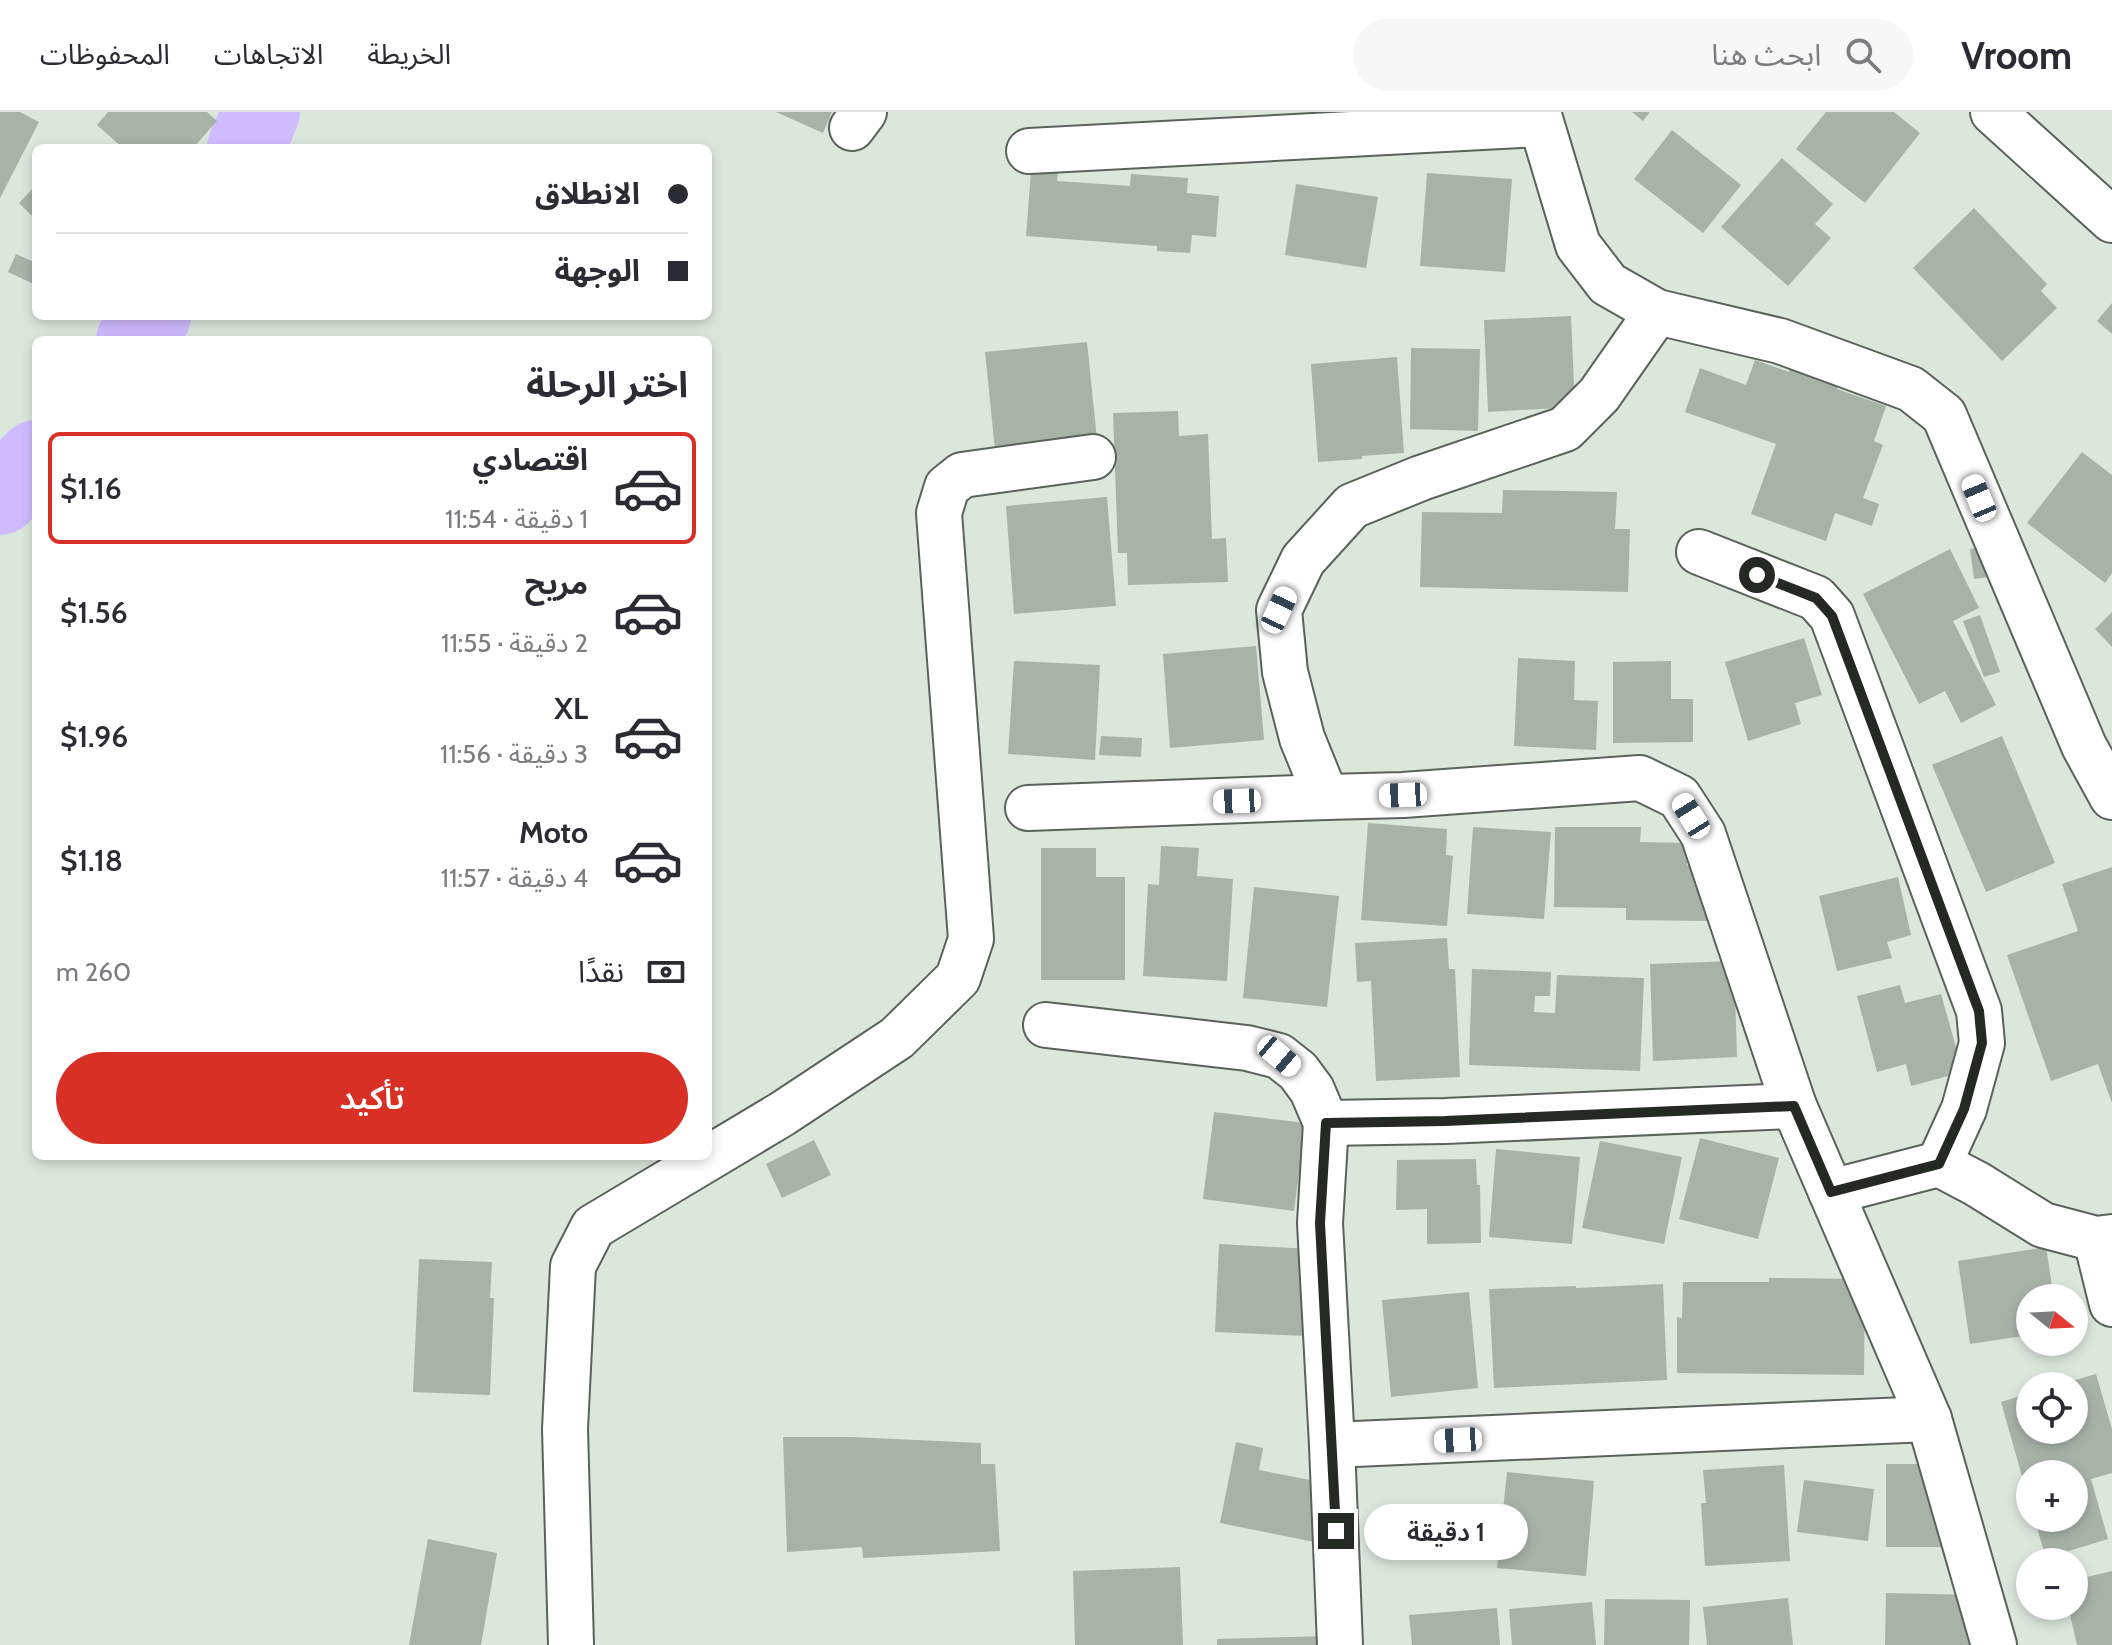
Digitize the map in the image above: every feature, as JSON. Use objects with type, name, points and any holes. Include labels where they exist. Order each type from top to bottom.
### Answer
[{"type":"street","points":[[1993,112],[2112,220]]},
{"type":"street","points":[[1029,151],[1305,124],[1539,118],[1578,245],[1608,284],[1657,312],[1780,341],[1911,389],[1944,415],[2084,746],[2112,797]]},
{"type":"street","points":[[1326,797],[1302,738],[1285,672],[1279,610],[1303,560],[1352,506],[1421,478],[1565,429],[1599,395],[1657,312]]},
{"type":"street","points":[[712,1156],[897,1038],[958,978],[971,939],[939,513],[947,487],[962,475],[1093,457]]},
{"type":"street","points":[[1699,552],[1816,598],[1832,616],[1979,1011],[1982,1043],[1964,1109],[1939,1164]]},
{"type":"street","points":[[1028,808],[1403,795],[1640,778],[1679,797],[1703,834],[1794,1106],[1929,1419],[1994,1645]]},
{"type":"street","points":[[1046,1025],[1247,1048],[1279,1056],[1298,1071],[1312,1090],[1326,1123],[1320,1223],[1340,1645]]},
{"type":"street","points":[[1326,1123],[1794,1106]]},
{"type":"street","points":[[571,1645],[565,1429],[573,1266],[593,1227],[705,1160]]},
{"type":"street","points":[[1831,1192],[1939,1164],[2043,1225],[2104,1238],[2112,1304]]},
{"type":"street","points":[[1332,1445],[1929,1419]]},
{"type":"building","points":[[0,112],[20,112],[39,122],[0,198]]},
{"type":"building","points":[[108,112],[207,112],[217,121],[197,144],[118,144],[97,125]]},
{"type":"building","points":[[776,112],[832,112],[823,133]]},
{"type":"building","points":[[1632,112],[1650,112],[1643,121]]},
{"type":"building","points":[[1826,112],[1894,112],[1920,133],[1865,203],[1796,149]]},
{"type":"building","points":[[1672,130],[1741,185],[1703,233],[1634,179]]},
{"type":"building","points":[[1782,158],[1833,204],[1815,224],[1831,238],[1788,286],[1721,227]]},
{"type":"building","points":[[1031,171],[1058,173],[1057,181],[1130,186],[1131,174],[1188,178],[1187,193],[1219,196],[1216,237],[1192,235],[1190,253],[1157,251],[1157,246],[1026,236]]},
{"type":"building","points":[[1427,173],[1512,179],[1505,272],[1420,266]]},
{"type":"building","points":[[1296,184],[1378,197],[1366,268],[1285,255]]},
{"type":"building","points":[[32,189],[32,216],[19,203]]},
{"type":"building","points":[[1974,208],[2047,284],[2041,291],[2057,308],[2002,361],[1913,268]]},
{"type":"building","points":[[16,254],[32,261],[32,283],[8,272]]},
{"type":"building","points":[[2112,303],[2112,334],[2097,321]]},
{"type":"building","points":[[1571,316],[1575,407],[1488,412],[1484,320]]},
{"type":"building","points":[[1087,342],[1097,439],[995,450],[985,352]]},
{"type":"building","points":[[1411,348],[1480,349],[1478,431],[1410,429]]},
{"type":"building","points":[[1397,357],[1404,453],[1318,462],[1311,364]]},
{"type":"building","points":[[1755,360],[1789,372],[1791,364],[1839,381],[1837,389],[1886,406],[1874,441],[1883,445],[1863,498],[1879,504],[1872,526],[1835,513],[1826,541],[1751,514],[1776,444],[1685,412],[1700,368],[1746,385]]},
{"type":"building","points":[[1178,411],[1179,436],[1208,434],[1212,539],[1226,538],[1228,582],[1128,585],[1127,553],[1118,553],[1113,413]]},
{"type":"building","points":[[2082,452],[2112,475],[2112,573],[2105,583],[2027,523]]},
{"type":"building","points":[[1503,490],[1617,492],[1615,529],[1630,529],[1628,592],[1420,587],[1422,512],[1502,513]]},
{"type":"building","points":[[1107,497],[1116,606],[1014,614],[1006,506]]},
{"type":"building","points":[[1987,547],[1990,577],[1974,579],[1970,549]]},
{"type":"building","points":[[1950,549],[1979,608],[1953,621],[1996,705],[1961,723],[1945,691],[1919,704],[1863,594]]},
{"type":"building","points":[[2112,612],[2112,647],[2095,629]]},
{"type":"building","points":[[1980,615],[2000,672],[1984,677],[1963,621]]},
{"type":"building","points":[[1804,638],[1822,695],[1795,703],[1801,724],[1748,741],[1725,662]]},
{"type":"building","points":[[1256,646],[1264,740],[1170,748],[1163,654]]},
{"type":"building","points":[[1518,658],[1575,661],[1574,700],[1598,701],[1596,750],[1514,746]]},
{"type":"building","points":[[1014,661],[1100,665],[1095,760],[1008,754]]},
{"type":"building","points":[[1671,661],[1671,699],[1693,699],[1693,742],[1613,743],[1613,662]]},
{"type":"building","points":[[1101,736],[1142,738],[1141,757],[1099,755]]},
{"type":"building","points":[[2002,736],[2055,863],[1986,892],[1932,765]]},
{"type":"building","points":[[1368,823],[1447,829],[1446,855],[1453,856],[1447,926],[1361,920]]},
{"type":"building","points":[[1473,827],[1551,832],[1544,919],[1467,914]]},
{"type":"building","points":[[1555,827],[1641,827],[1640,842],[1688,843],[1687,865],[1708,865],[1707,921],[1626,920],[1626,908],[1554,907]]},
{"type":"building","points":[[1161,846],[1199,848],[1197,876],[1233,879],[1227,981],[1143,976],[1148,884],[1159,885]]},
{"type":"building","points":[[1041,848],[1096,848],[1096,877],[1125,877],[1125,980],[1041,980]]},
{"type":"building","points":[[2112,867],[2112,1103],[2098,1064],[2051,1081],[2007,955],[2078,931],[2062,884]]},
{"type":"building","points":[[1898,877],[1911,935],[1887,942],[1892,958],[1837,971],[1819,896]]},
{"type":"building","points":[[1254,887],[1339,896],[1327,1007],[1243,998]]},
{"type":"building","points":[[1447,938],[1449,969],[1455,969],[1460,1077],[1376,1081],[1371,981],[1357,982],[1355,943]]},
{"type":"building","points":[[1734,961],[1737,1057],[1653,1061],[1650,964]]},
{"type":"building","points":[[1472,969],[1551,972],[1550,996],[1535,996],[1534,1012],[1555,1013],[1557,975],[1644,978],[1640,1071],[1469,1065]]},
{"type":"building","points":[[1900,985],[1905,1003],[1941,994],[1963,1072],[1911,1086],[1906,1064],[1877,1072],[1857,996]]},
{"type":"building","points":[[1214,1112],[1306,1123],[1294,1211],[1203,1199]]},
{"type":"building","points":[[1700,1138],[1779,1158],[1758,1239],[1679,1219]]},
{"type":"building","points":[[814,1140],[831,1175],[782,1198],[766,1164]]},
{"type":"building","points":[[1600,1141],[1682,1157],[1664,1244],[1582,1228]]},
{"type":"building","points":[[1496,1149],[1580,1157],[1572,1244],[1489,1237]]},
{"type":"building","points":[[1476,1159],[1477,1185],[1480,1185],[1481,1243],[1427,1244],[1427,1209],[1396,1210],[1397,1160]]},
{"type":"building","points":[[1219,1244],[1310,1249],[1306,1336],[1215,1332]]},
{"type":"building","points":[[2046,1247],[2052,1284],[2016,1284],[2016,1337],[1970,1344],[1958,1261]]},
{"type":"building","points":[[419,1259],[492,1262],[490,1298],[494,1298],[490,1395],[413,1392]]},
{"type":"building","points":[[1769,1278],[1865,1279],[1864,1375],[1677,1373],[1677,1317],[1682,1318],[1683,1282],[1769,1282]]},
{"type":"building","points":[[1663,1284],[1667,1380],[1494,1388],[1489,1289]]},
{"type":"building","points":[[1469,1292],[1478,1388],[1391,1397],[1382,1300]]},
{"type":"building","points":[[2096,1374],[2112,1429],[2112,1473],[2091,1479],[2108,1539],[2079,1548],[2043,1548],[2038,1532],[2088,1532],[2088,1460],[2017,1460],[2001,1402],[2016,1397],[2016,1444],[2088,1444],[2088,1376]]},
{"type":"building","points":[[783,1437],[981,1443],[981,1464],[995,1464],[1000,1551],[863,1558],[862,1547],[787,1552]]},
{"type":"building","points":[[1236,1442],[1263,1448],[1259,1470],[1326,1483],[1314,1542],[1220,1523]]},
{"type":"building","points":[[1886,1464],[1930,1464],[1947,1547],[1886,1547]]},
{"type":"building","points":[[1784,1465],[1790,1561],[1705,1566],[1701,1503],[1706,1503],[1703,1470]]},
{"type":"building","points":[[1507,1472],[1594,1481],[1586,1576],[1497,1568]]},
{"type":"building","points":[[1804,1480],[1874,1489],[1868,1541],[1797,1532]]},
{"type":"building","points":[[428,1539],[497,1553],[481,1645],[409,1645]]},
{"type":"building","points":[[1180,1567],[1183,1645],[1075,1645],[1073,1571]]},
{"type":"building","points":[[2112,1571],[2112,1645],[2077,1645],[2071,1620],[2088,1620],[2088,1577]]},
{"type":"building","points":[[1886,1593],[1978,1595],[1976,1645],[1885,1645]]},
{"type":"building","points":[[1788,1598],[1793,1645],[1707,1645],[1703,1607]]},
{"type":"building","points":[[1605,1599],[1690,1600],[1689,1645],[1604,1645]]},
{"type":"building","points":[[1592,1602],[1596,1645],[1512,1645],[1509,1609]]},
{"type":"building","points":[[1497,1608],[1500,1645],[1412,1645],[1409,1615]]},
{"type":"building","points":[[1330,1636],[1330,1645],[1217,1645],[1217,1639]]},
{"type":"waterway","points":[[248,144],[261,112]]},
{"type":"waterway","points":[[138,336],[149,320]]},
{"type":"waterway","points":[[0,496],[32,463]]},
{"type":"route","points":[[1336,1531],[1320,1223],[1326,1123],[1794,1106],[1831,1192],[1939,1164],[1964,1109],[1982,1043],[1979,1011],[1832,616],[1816,598],[1757,575]]}]
